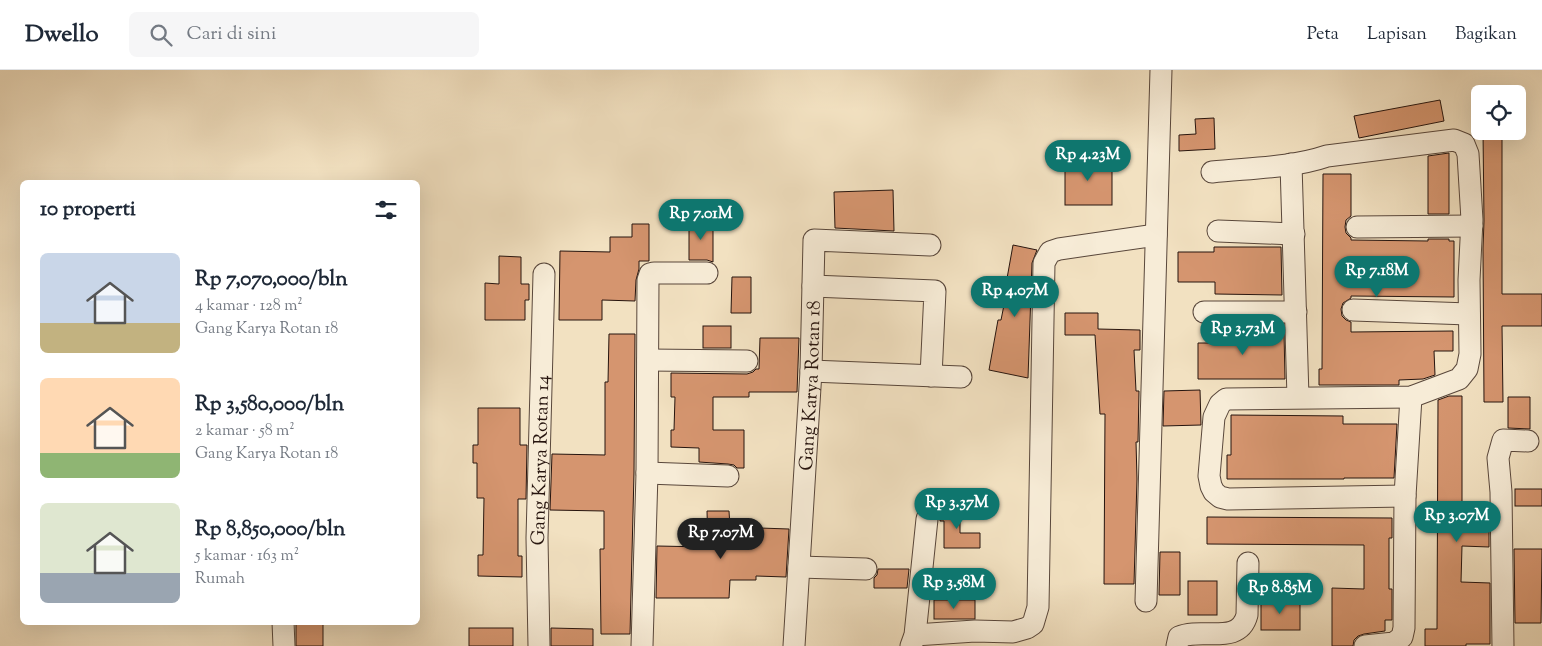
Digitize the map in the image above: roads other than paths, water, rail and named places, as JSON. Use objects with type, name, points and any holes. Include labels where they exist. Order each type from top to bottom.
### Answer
[{"type":"street","points":[[1146,601],[1161,70]]},
{"type":"street","points":[[1212,172],[1291,164],[1316,160],[1327,156],[1454,140],[1464,144],[1468,154],[1472,226],[1469,280],[1470,354],[1467,369],[1459,380],[1411,397],[1226,399],[1220,404],[1214,417],[1209,476],[1210,486],[1220,497],[1228,499],[1405,496]]},
{"type":"street","points":[[1291,164],[1298,397]]},
{"type":"street","points":[[1358,227],[1472,226]]},
{"type":"street","points":[[1218,231],[1294,234]]},
{"type":"street","points":[[927,519],[913,641],[975,631],[990,639],[1027,628],[1033,624],[1038,607],[1044,263],[1050,252],[1059,249],[1156,235]]},
{"type":"street","name":"Gang Karya Rotan 18","points":[[794,646],[811,371],[814,240],[930,245]]},
{"type":"street","points":[[642,646],[647,473],[649,276],[654,273],[707,274]]},
{"type":"street","name":"Gang Karya Rotan 14","points":[[539,646],[537,538],[544,274]]},
{"type":"street","points":[[813,286],[935,291],[931,376]]},
{"type":"street","points":[[1353,310],[1470,314]]},
{"type":"street","points":[[1204,312],[1296,312]]},
{"type":"street","points":[[648,360],[746,361]]},
{"type":"street","points":[[811,371],[961,377]]},
{"type":"street","points":[[1366,646],[1394,643],[1402,638],[1404,628],[1405,496],[1411,397]]},
{"type":"street","points":[[1503,646],[1501,492],[1498,458],[1504,440],[1528,441]]},
{"type":"street","points":[[647,473],[728,476]]},
{"type":"street","points":[[1177,646],[1179,637],[1186,634],[1234,633],[1245,623],[1247,615],[1248,563]]},
{"type":"street","points":[[800,567],[866,569]]},
{"type":"street","points":[[283,625],[284,646]]}]
